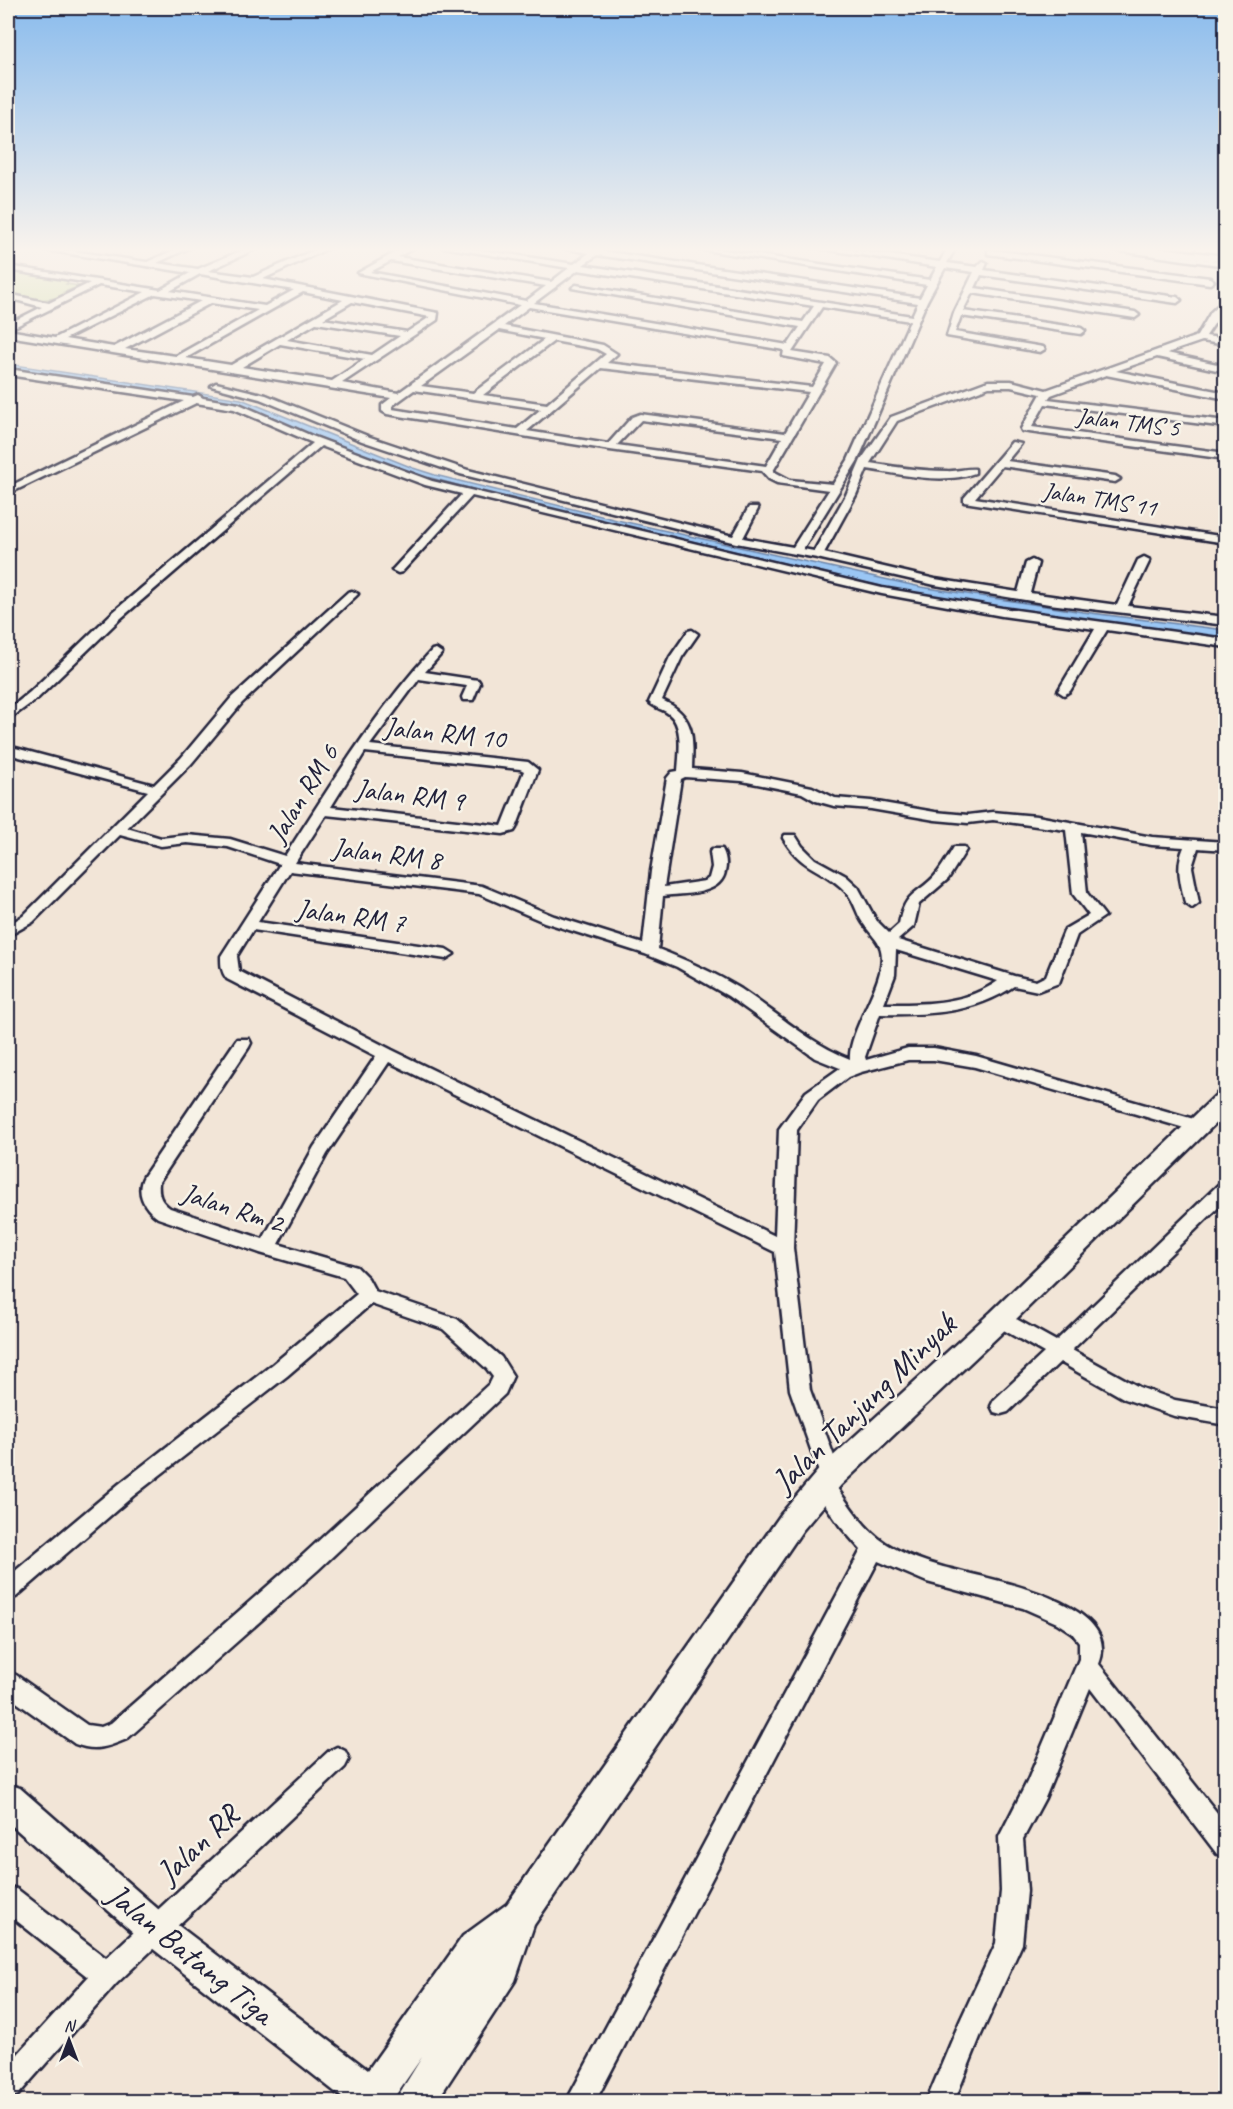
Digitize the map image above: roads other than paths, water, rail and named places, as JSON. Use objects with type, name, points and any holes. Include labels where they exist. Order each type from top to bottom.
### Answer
[{"type":"main road","name":"Jalan Tanjung Minyak","points":[[519,1916],[775,1545],[827,1481],[1000,1319],[1226,1099]]},
{"type":"main road","name":"Jalan Batang Tiga","points":[[8,1800],[156,1929],[376,2099]]},
{"type":"main road","points":[[376,2099],[475,1948],[519,1916]]},
{"type":"main road","points":[[414,2102],[502,1968],[519,1916]]},
{"type":"street","points":[[80,345],[246,370],[398,396]]},
{"type":"street","points":[[115,350],[124,345]]},
{"type":"street","points":[[176,360],[202,345]]},
{"type":"street","points":[[233,368],[271,345]]},
{"type":"street","points":[[303,345],[373,358]]},
{"type":"street","points":[[334,384],[392,345]]},
{"type":"street","points":[[471,345],[398,396],[387,405],[387,411],[610,447],[768,469]]},
{"type":"street","points":[[475,396],[542,345]]},
{"type":"street","points":[[519,432],[611,356],[610,351],[592,345]]},
{"type":"street","points":[[773,345],[789,348]]},
{"type":"street","points":[[791,345],[786,354],[832,362],[766,472],[772,478],[783,482],[837,488]]},
{"type":"street","points":[[796,551],[837,488],[858,448],[903,345]]},
{"type":"street","points":[[1017,345],[1040,349]]},
{"type":"street","points":[[1044,397],[1104,372],[1182,345]]},
{"type":"street","points":[[1158,354],[1226,369]]},
{"type":"street","points":[[600,365],[814,390]]},
{"type":"street","points":[[8,491],[197,399],[246,370]]},
{"type":"street","points":[[8,372],[197,399],[248,410],[320,442],[407,476],[469,493],[935,602],[1103,626],[1224,640]]},
{"type":"street","points":[[1104,372],[1226,396]]},
{"type":"street","points":[[813,573],[823,557],[864,465],[894,419],[972,389],[997,383],[1011,384],[1044,397],[1226,424]]},
{"type":"street","points":[[214,387],[263,397],[366,439],[464,472],[736,540],[935,582],[1023,596],[1226,621]]},
{"type":"street","points":[[411,387],[549,407]]},
{"type":"street","name":"Jalan TMS 5","points":[[1044,397],[1026,427],[1034,431],[1226,456]]},
{"type":"street","points":[[481,427],[512,402]]},
{"type":"street","points":[[610,447],[635,419],[640,417],[788,436]]},
{"type":"street","points":[[8,716],[34,695],[116,616],[320,442]]},
{"type":"street","points":[[1000,463],[1016,444]]},
{"type":"street","points":[[858,448],[873,449]]},
{"type":"street","points":[[1000,463],[1115,478]]},
{"type":"street","name":"Jalan TMS 11","points":[[1000,463],[968,500],[1226,540]]},
{"type":"street","points":[[864,465],[952,476],[967,474],[971,471]]},
{"type":"street","points":[[398,570],[469,493]]},
{"type":"street","points":[[736,540],[753,509]]},
{"type":"street","points":[[1121,609],[1144,560]]},
{"type":"street","points":[[1023,596],[1032,563]]},
{"type":"street","points":[[8,931],[28,919],[119,830],[186,761],[237,700],[352,594]]},
{"type":"street","points":[[1064,691],[1103,626]]},
{"type":"street","points":[[685,772],[684,728],[675,712],[655,702],[676,657],[692,634]]},
{"type":"street","name":"Jalan RM 6","points":[[386,1054],[243,981],[229,970],[229,956],[361,748],[416,675],[436,653]]},
{"type":"street","points":[[416,675],[474,683],[468,698]]},
{"type":"street","name":"Jalan RM 10","points":[[361,748],[523,765],[531,770],[509,828],[493,830]]},
{"type":"street","points":[[8,750],[158,790]]},
{"type":"street","points":[[650,951],[656,892],[674,778],[685,772],[752,778],[807,790],[834,802],[871,805],[935,816],[968,819],[993,816],[1073,826],[1152,841],[1226,846]]},
{"type":"street","name":"Jalan RM 9","points":[[322,810],[493,830]]},
{"type":"street","points":[[887,942],[1011,980],[1038,986],[1053,979],[1070,932],[1097,916],[1080,894],[1073,826]]},
{"type":"street","name":"Jalan RM 8","points":[[119,830],[161,842],[193,839],[230,843],[287,864],[482,890],[549,919],[650,951],[682,964],[734,992],[820,1054],[859,1067]]},
{"type":"street","points":[[790,838],[798,853],[821,870],[848,885],[857,894],[871,924],[880,930],[887,942],[889,965],[875,1010],[860,1045],[857,1058],[859,1067]]},
{"type":"street","points":[[1192,845],[1184,860],[1184,873],[1192,903]]},
{"type":"street","points":[[887,942],[906,926],[913,901],[938,881],[959,850]]},
{"type":"street","points":[[656,892],[709,885],[716,880],[719,867],[717,852]]},
{"type":"street","name":"Jalan RM 7","points":[[248,925],[446,954]]},
{"type":"street","points":[[875,1010],[965,1005],[981,1000],[1011,980]]},
{"type":"street","name":"Jalan Rm 2","points":[[243,1043],[150,1181],[149,1194],[153,1206],[164,1213],[267,1248],[350,1272],[361,1283],[368,1296]]},
{"type":"street","points":[[267,1248],[320,1151],[386,1054],[784,1248]]},
{"type":"street","points":[[940,2102],[969,2030],[1010,1944],[1014,1891],[1011,1837],[1036,1790],[1092,1649],[1089,1636],[1081,1627],[1054,1611],[997,1590],[941,1576],[874,1548],[827,1481],[800,1390],[784,1248],[788,1129],[812,1096],[842,1074],[908,1054],[947,1055],[976,1062],[1198,1126]]},
{"type":"street","points":[[1001,1406],[1226,1188]]},
{"type":"street","points":[[8,1590],[126,1490],[280,1370],[368,1296],[450,1324],[494,1363],[503,1376],[498,1388],[266,1602],[119,1731],[101,1738],[83,1736],[8,1683]]},
{"type":"street","points":[[1000,1319],[1132,1393],[1174,1408],[1226,1417]]},
{"type":"street","points":[[580,2102],[874,1548]]},
{"type":"street","points":[[1087,1666],[1226,1845]]},
{"type":"street","name":"Jalan RR","points":[[8,2085],[107,1975],[337,1760]]},
{"type":"street","points":[[8,1898],[107,1975]]},
{"type":"water","points":[[8,364],[241,399],[413,468],[617,520],[921,587],[1083,612],[1225,630],[1225,638],[1098,622],[901,591],[674,537],[602,524],[409,472],[300,430],[242,404],[8,368]]}]
